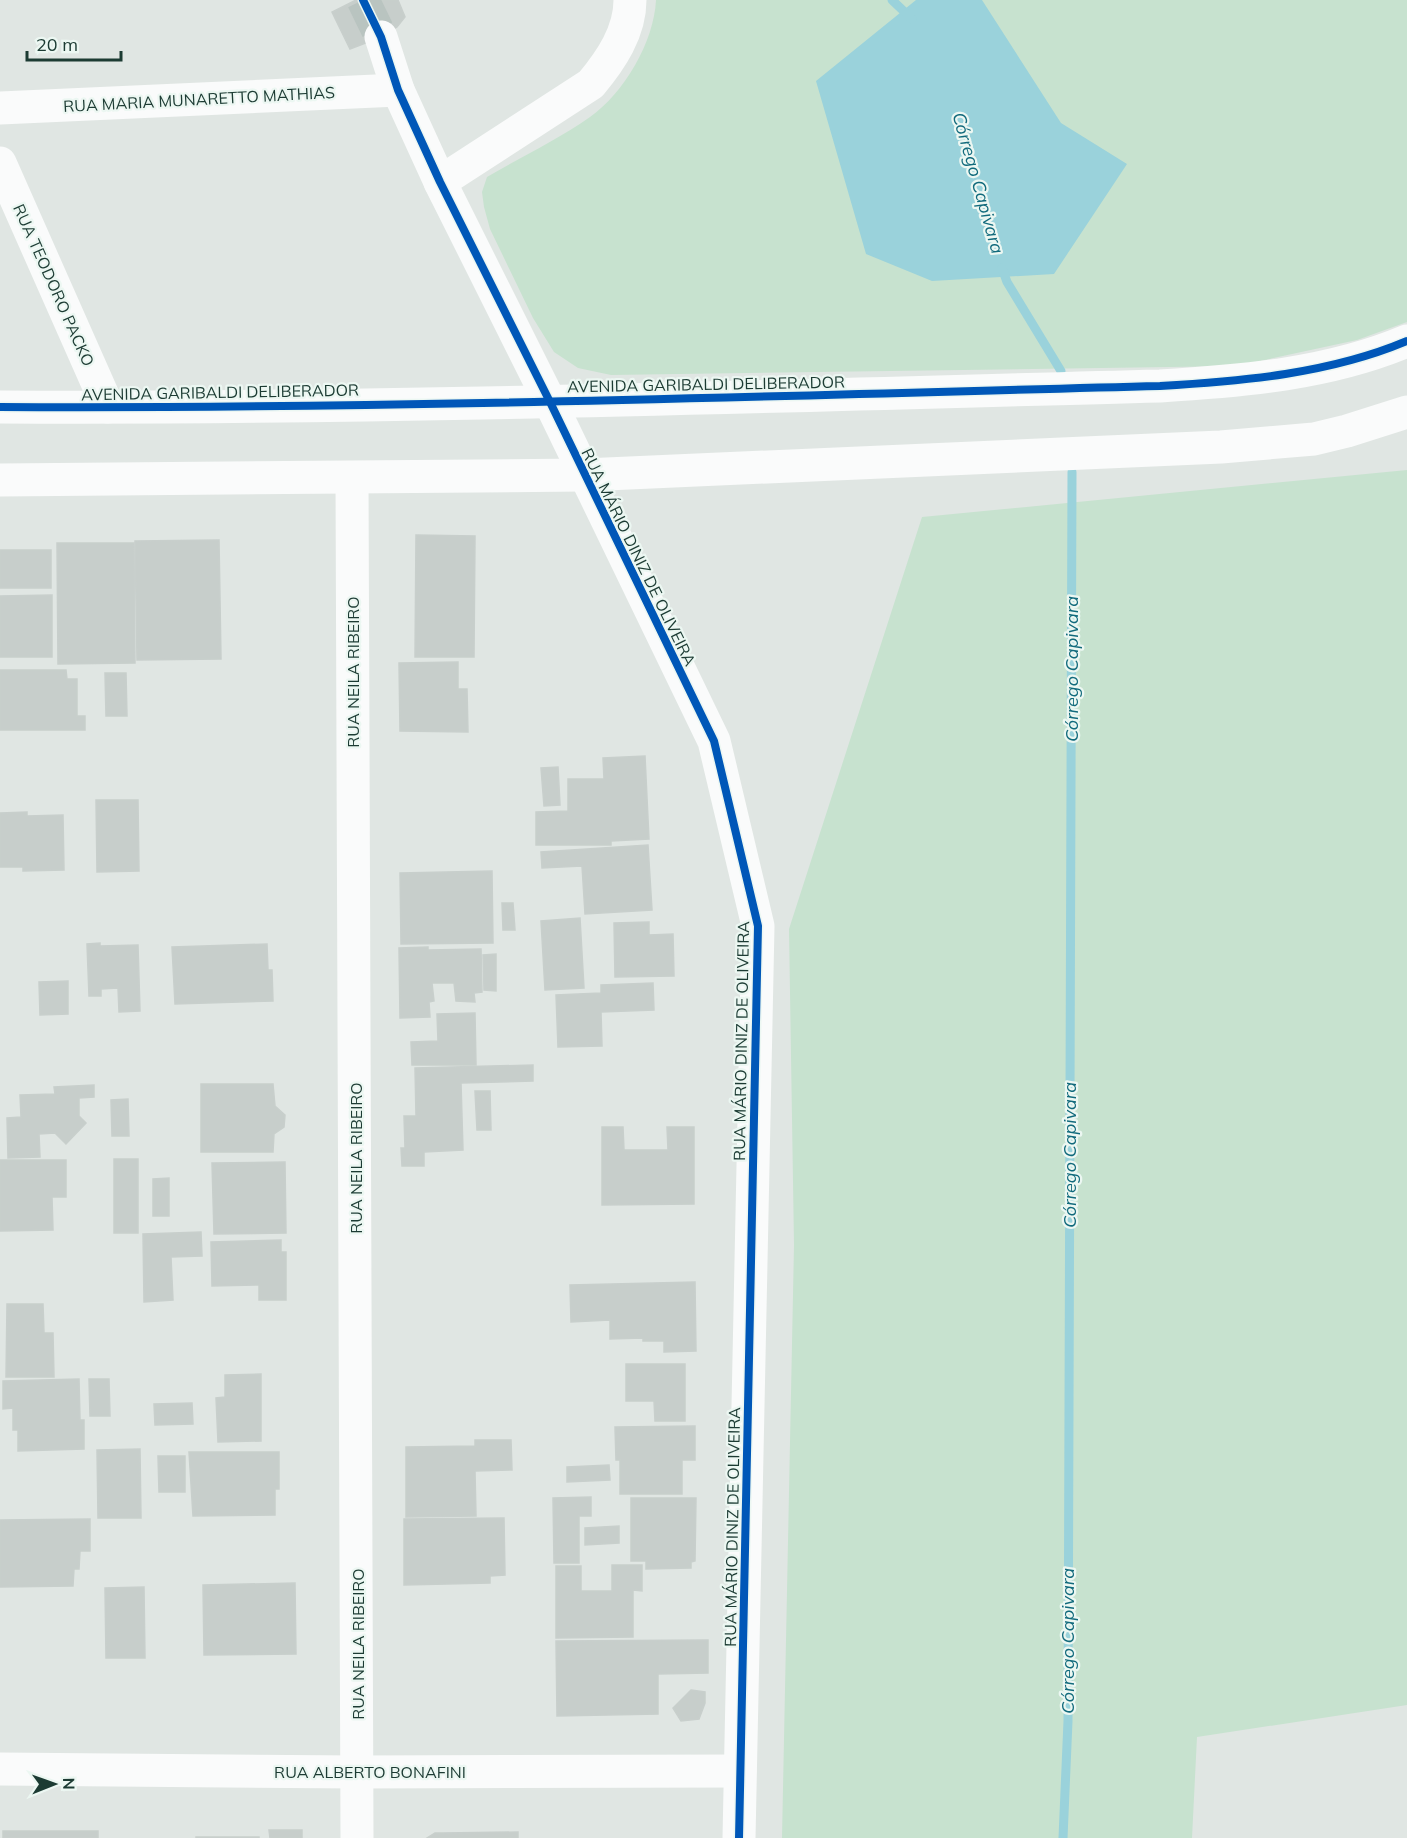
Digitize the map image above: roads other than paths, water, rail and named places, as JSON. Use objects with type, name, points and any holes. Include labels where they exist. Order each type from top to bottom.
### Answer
[{"type":"street","points":[[440,182],[591,84],[608,63],[622,37],[630,10],[630,0]]},
{"type":"street","name":"RUA MÁRIO DINIZ DE OLIVEIRA","points":[[381,37],[398,90],[440,182],[550,402],[714,741],[758,926],[739,1838]]},
{"type":"street","name":"RUA MARIA MUNARETTO MATHIAS","points":[[0,108],[398,90]]},
{"type":"street","name":"RUA TEODORO PACKO","points":[[0,163],[108,407]]},
{"type":"street","name":"AVENIDA GARIBALDI DELIBERADOR","points":[[0,407],[550,402],[1160,386],[1281,375],[1342,363],[1407,341]]},
{"type":"street","points":[[0,480],[584,475],[1221,447],[1314,439],[1407,412]]},
{"type":"street","name":"RUA NEILA RIBEIRO","points":[[352,478],[357,1838]]},
{"type":"street","name":"RUA ALBERTO BONAFINI","points":[[0,1769],[358,1772],[740,1771]]},
{"type":"water","points":[[916,0],[982,0],[1061,123],[1127,164],[1054,274],[932,281],[866,254],[816,81]]},
{"type":"waterway","name":"Córrego Capivara","points":[[892,0],[912,19]]},
{"type":"waterway","name":"Córrego Capivara","points":[[1002,268],[1007,282],[1061,371]]},
{"type":"waterway","name":"Córrego Capivara","points":[[1063,1838],[1068,1721],[1072,472]]},
{"type":"tunnel","points":[[363,0],[381,37]]}]
